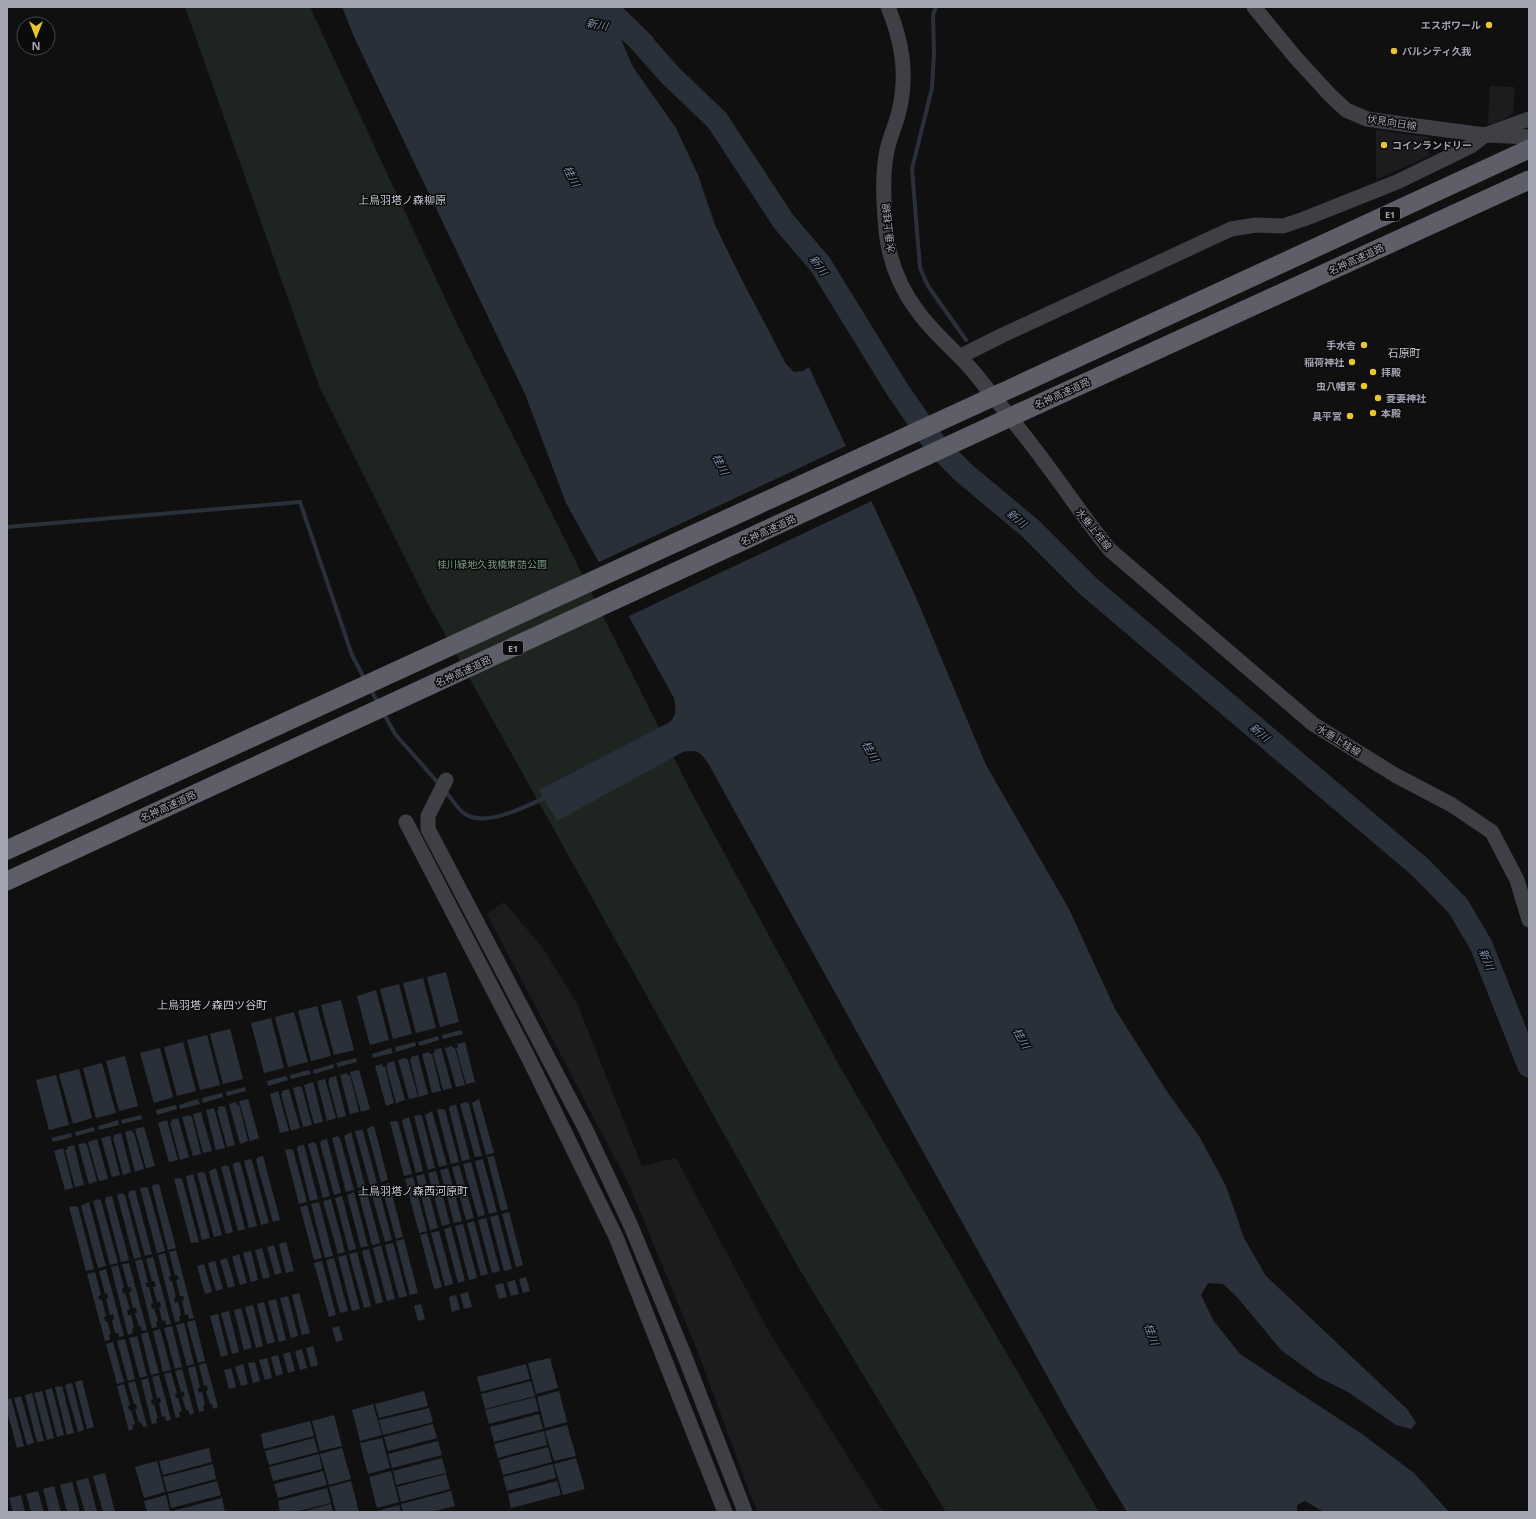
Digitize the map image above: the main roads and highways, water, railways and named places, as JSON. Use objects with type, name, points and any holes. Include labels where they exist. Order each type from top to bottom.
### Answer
[{"type":"highway","name":"E1","points":[[7,850],[1529,150]]},
{"type":"highway","name":"名神高速道路","points":[[7,881],[1018,413],[1529,180]]},
{"type":"water","name":"桂川","points":[[342,7],[622,7],[654,38],[637,49],[627,36],[620,37],[633,67],[676,128],[698,175],[715,225],[786,364],[794,372],[803,371],[809,367],[915,595],[986,765],[1069,909],[1115,1009],[1168,1093],[1199,1136],[1226,1186],[1244,1238],[1266,1276],[1407,1409],[1416,1423],[1411,1429],[1396,1425],[1348,1392],[1318,1377],[1281,1350],[1237,1297],[1223,1284],[1208,1283],[1201,1295],[1213,1320],[1240,1354],[1362,1434],[1414,1473],[1449,1512],[1324,1512],[1305,1501],[1297,1505],[1297,1512],[1127,1512],[1071,1419],[703,756],[695,751],[683,752],[557,821],[539,790],[670,722],[675,711],[674,698],[566,503],[525,394],[354,37]]},
{"type":"water","points":[[446,972],[459,1022],[440,1027],[427,977]]},
{"type":"water","points":[[423,978],[436,1028],[416,1033],[403,983]]},
{"type":"water","points":[[399,984],[412,1034],[393,1039],[380,989]]},
{"type":"water","points":[[376,990],[389,1040],[370,1045],[357,996]]},
{"type":"water","points":[[341,1000],[354,1050],[334,1055],[321,1005]]},
{"type":"water","points":[[317,1006],[331,1056],[311,1061],[298,1011]]},
{"type":"water","points":[[294,1012],[308,1062],[288,1067],[275,1017]]},
{"type":"water","points":[[271,1018],[284,1068],[264,1073],[251,1023]]},
{"type":"water","points":[[230,1029],[243,1079],[223,1084],[210,1034]]},
{"type":"water","points":[[461,1030],[463,1034],[443,1039],[442,1035]]},
{"type":"water","points":[[207,1035],[220,1085],[200,1090],[187,1040]]},
{"type":"water","points":[[438,1036],[439,1040],[420,1046],[418,1042]]},
{"type":"water","points":[[183,1042],[196,1091],[177,1096],[164,1047]]},
{"type":"water","points":[[415,1042],[416,1046],[396,1052],[395,1047]]},
{"type":"water","points":[[465,1042],[475,1082],[466,1084],[456,1048],[458,1047],[457,1044]]},
{"type":"water","points":[[452,1046],[455,1048],[465,1085],[456,1087],[445,1048]]},
{"type":"water","points":[[160,1048],[173,1097],[154,1103],[140,1053]]},
{"type":"water","points":[[391,1048],[393,1053],[373,1058],[372,1054]]},
{"type":"water","points":[[441,1048],[452,1088],[443,1090],[433,1053],[435,1053],[434,1050]]},
{"type":"water","points":[[429,1052],[432,1054],[441,1091],[432,1093],[422,1054]]},
{"type":"water","points":[[418,1055],[428,1094],[419,1097],[410,1060],[411,1057]]},
{"type":"water","points":[[125,1056],[138,1106],[119,1111],[106,1061]]},
{"type":"water","points":[[356,1058],[357,1062],[338,1067],[336,1063]]},
{"type":"water","points":[[405,1058],[408,1060],[418,1097],[409,1099],[398,1060]]},
{"type":"water","points":[[394,1061],[405,1100],[396,1103],[386,1066],[388,1065],[387,1063]]},
{"type":"water","points":[[102,1063],[116,1113],[96,1118],[83,1068]]},
{"type":"water","points":[[333,1064],[334,1068],[314,1074],[313,1070]]},
{"type":"water","points":[[382,1064],[383,1067],[385,1067],[394,1103],[386,1106],[375,1066]]},
{"type":"water","points":[[79,1069],[92,1118],[73,1124],[59,1074]]},
{"type":"water","points":[[309,1070],[311,1074],[291,1079],[290,1075]]},
{"type":"water","points":[[359,1070],[370,1109],[361,1112],[350,1072]]},
{"type":"water","points":[[347,1073],[348,1076],[350,1075],[359,1112],[350,1114],[340,1075]]},
{"type":"water","points":[[56,1075],[69,1125],[49,1130],[36,1080]]},
{"type":"water","points":[[286,1076],[288,1080],[268,1086],[267,1081]]},
{"type":"water","points":[[336,1076],[346,1116],[338,1118],[328,1081],[329,1078]]},
{"type":"water","points":[[325,1079],[336,1118],[327,1121],[317,1081]]},
{"type":"water","points":[[313,1082],[323,1122],[314,1124],[304,1085]]},
{"type":"water","points":[[300,1086],[302,1088],[312,1125],[303,1127],[293,1088]]},
{"type":"water","points":[[245,1087],[246,1091],[227,1096],[226,1092]]},
{"type":"water","points":[[289,1089],[300,1128],[291,1131],[281,1094],[283,1093],[282,1091]]},
{"type":"water","points":[[278,1091],[289,1131],[280,1133],[270,1094]]},
{"type":"water","points":[[222,1093],[223,1097],[203,1103],[202,1098]]},
{"type":"water","points":[[198,1099],[200,1104],[180,1109],[179,1105]]},
{"type":"water","points":[[248,1099],[259,1138],[250,1141],[239,1101]]},
{"type":"water","points":[[479,1099],[494,1153],[486,1155],[472,1103]]},
{"type":"water","points":[[236,1102],[237,1105],[239,1105],[248,1141],[240,1144],[229,1104]]},
{"type":"water","points":[[466,1102],[469,1104],[482,1156],[475,1157],[460,1104]]},
{"type":"water","points":[[176,1105],[177,1109],[157,1115],[156,1110]]},
{"type":"water","points":[[456,1105],[470,1159],[462,1161],[449,1109],[450,1106]]},
{"type":"water","points":[[225,1106],[235,1145],[227,1147],[217,1110],[219,1110],[218,1107]]},
{"type":"water","points":[[214,1108],[225,1148],[216,1150],[206,1110]]},
{"type":"water","points":[[437,1110],[445,1110],[459,1162],[451,1164]]},
{"type":"water","points":[[432,1111],[447,1165],[439,1167],[425,1115]]},
{"type":"water","points":[[201,1112],[212,1151],[203,1153],[193,1114]]},
{"type":"water","points":[[141,1115],[142,1119],[122,1124],[121,1120]]},
{"type":"water","points":[[189,1115],[192,1117],[201,1154],[193,1156],[182,1117]]},
{"type":"water","points":[[414,1116],[422,1116],[435,1168],[428,1170]]},
{"type":"water","points":[[409,1117],[423,1171],[416,1173],[402,1121]]},
{"type":"water","points":[[178,1118],[189,1157],[180,1160],[170,1123],[172,1122],[171,1120]]},
{"type":"water","points":[[118,1120],[119,1125],[99,1130],[98,1126]]},
{"type":"water","points":[[167,1120],[178,1160],[169,1162],[158,1123]]},
{"type":"water","points":[[390,1122],[398,1122],[412,1174],[404,1176]]},
{"type":"water","points":[[374,1126],[388,1180],[381,1182],[367,1130],[368,1128]]},
{"type":"water","points":[[94,1127],[95,1131],[76,1136],[75,1132]]},
{"type":"water","points":[[144,1127],[155,1166],[146,1168],[135,1129]]},
{"type":"water","points":[[132,1130],[144,1169],[135,1172],[125,1132]]},
{"type":"water","points":[[355,1131],[363,1131],[377,1183],[370,1185]]},
{"type":"water","points":[[351,1132],[365,1186],[358,1188],[344,1136]]},
{"type":"water","points":[[71,1133],[72,1137],[53,1142],[51,1138]]},
{"type":"water","points":[[121,1133],[131,1172],[123,1175],[113,1138],[114,1135]]},
{"type":"water","points":[[110,1136],[120,1175],[112,1177],[101,1138]]},
{"type":"water","points":[[337,1136],[340,1138],[354,1190],[346,1192],[332,1138]]},
{"type":"water","points":[[97,1139],[108,1179],[99,1181],[88,1142]]},
{"type":"water","points":[[327,1139],[341,1193],[334,1195],[320,1143],[322,1140]]},
{"type":"water","points":[[314,1142],[316,1144],[330,1196],[323,1198],[308,1144]]},
{"type":"water","points":[[85,1143],[87,1145],[97,1181],[89,1184],[78,1144]]},
{"type":"water","points":[[74,1145],[84,1185],[75,1187],[65,1150],[67,1150],[67,1147]]},
{"type":"water","points":[[304,1145],[318,1199],[310,1201],[297,1149],[298,1146]]},
{"type":"water","points":[[63,1148],[73,1188],[65,1190],[54,1151]]},
{"type":"water","points":[[285,1150],[293,1150],[307,1202],[299,1204]]},
{"type":"water","points":[[263,1156],[280,1220],[273,1222],[256,1160],[258,1157]]},
{"type":"water","points":[[494,1156],[508,1209],[501,1211],[487,1157]]},
{"type":"water","points":[[250,1159],[252,1161],[269,1223],[261,1225],[244,1161]]},
{"type":"water","points":[[483,1159],[497,1212],[489,1214],[475,1161]]},
{"type":"water","points":[[240,1162],[257,1226],[249,1228],[233,1166],[234,1163]]},
{"type":"water","points":[[471,1162],[485,1215],[478,1217],[463,1164]]},
{"type":"water","points":[[226,1165],[229,1167],[245,1229],[238,1231],[221,1167]]},
{"type":"water","points":[[459,1165],[474,1218],[466,1220],[452,1167]]},
{"type":"water","points":[[216,1168],[233,1232],[226,1234],[209,1172]]},
{"type":"water","points":[[448,1168],[462,1221],[454,1223],[440,1170]]},
{"type":"water","points":[[436,1171],[450,1224],[442,1226],[428,1173]]},
{"type":"water","points":[[197,1173],[205,1173],[222,1235],[214,1237]]},
{"type":"water","points":[[193,1174],[210,1238],[202,1240],[186,1178],[187,1176]]},
{"type":"water","points":[[424,1174],[438,1228],[430,1230],[416,1176]]},
{"type":"water","points":[[413,1177],[427,1231],[419,1233],[405,1179]]},
{"type":"water","points":[[174,1179],[182,1179],[199,1242],[191,1243]]},
{"type":"water","points":[[389,1183],[403,1237],[396,1239],[381,1185]]},
{"type":"water","points":[[159,1184],[176,1248],[168,1250],[152,1187],[153,1185]]},
{"type":"water","points":[[378,1186],[392,1240],[385,1242],[370,1188]]},
{"type":"water","points":[[140,1188],[148,1188],[165,1251],[157,1253]]},
{"type":"water","points":[[366,1189],[380,1243],[372,1245],[358,1191]]},
{"type":"water","points":[[135,1190],[152,1254],[145,1256],[128,1194],[130,1191]]},
{"type":"water","points":[[354,1192],[368,1246],[361,1248],[347,1195]]},
{"type":"water","points":[[122,1193],[125,1195],[141,1257],[134,1259],[117,1195]]},
{"type":"water","points":[[112,1196],[129,1260],[121,1262],[105,1200],[106,1197]]},
{"type":"water","points":[[342,1196],[356,1249],[349,1251],[335,1198]]},
{"type":"water","points":[[99,1199],[101,1201],[118,1263],[110,1265],[93,1201]]},
{"type":"water","points":[[331,1199],[345,1252],[338,1254],[323,1201]]},
{"type":"water","points":[[89,1202],[106,1266],[98,1268],[81,1206]]},
{"type":"water","points":[[319,1202],[333,1256],[325,1258],[311,1204]]},
{"type":"water","points":[[307,1205],[322,1258],[314,1260],[300,1207]]},
{"type":"water","points":[[69,1207],[78,1207],[94,1269],[86,1271]]},
{"type":"water","points":[[509,1212],[523,1265],[516,1267],[502,1214]]},
{"type":"water","points":[[498,1215],[512,1269],[504,1271],[490,1217]]},
{"type":"water","points":[[486,1218],[500,1271],[492,1273],[478,1220]]},
{"type":"water","points":[[474,1221],[488,1274],[481,1276],[467,1223]]},
{"type":"water","points":[[463,1224],[477,1278],[469,1280],[455,1226]]},
{"type":"water","points":[[451,1227],[465,1281],[458,1283],[444,1229]]},
{"type":"water","points":[[439,1231],[453,1284],[445,1286],[431,1233]]},
{"type":"water","points":[[427,1233],[442,1287],[434,1289],[420,1235]]},
{"type":"water","points":[[404,1239],[418,1293],[410,1295],[396,1241]]},
{"type":"water","points":[[286,1242],[294,1271],[286,1273],[279,1244]]},
{"type":"water","points":[[393,1243],[407,1296],[399,1298],[385,1245]]},
{"type":"water","points":[[274,1245],[282,1273],[275,1275],[267,1247]]},
{"type":"water","points":[[381,1245],[395,1299],[387,1301],[373,1248]]},
{"type":"water","points":[[262,1248],[270,1277],[263,1279],[255,1250]]},
{"type":"water","points":[[369,1249],[383,1302],[376,1304],[362,1251]]},
{"type":"water","points":[[176,1250],[194,1318],[189,1319],[188,1314],[185,1315],[182,1301],[184,1300],[183,1296],[180,1296],[176,1280],[179,1279],[177,1275],[175,1275],[169,1252]]},
{"type":"water","points":[[251,1251],[258,1280],[251,1282],[243,1253]]},
{"type":"water","points":[[357,1252],[371,1306],[364,1308],[349,1254]]},
{"type":"water","points":[[165,1253],[171,1276],[169,1277],[170,1281],[172,1281],[176,1297],[174,1298],[175,1303],[178,1302],[181,1315],[179,1316],[180,1321],[175,1322],[158,1255]]},
{"type":"water","points":[[239,1254],[247,1283],[240,1285],[232,1257]]},
{"type":"water","points":[[346,1255],[360,1309],[352,1311],[338,1257]]},
{"type":"water","points":[[153,1257],[171,1324],[166,1325],[165,1320],[162,1321],[159,1307],[161,1307],[160,1302],[157,1302],[153,1287],[156,1286],[154,1281],[152,1281],[146,1259]]},
{"type":"water","points":[[227,1258],[235,1286],[228,1288],[220,1260]]},
{"type":"water","points":[[334,1258],[348,1311],[340,1313],[326,1260]]},
{"type":"water","points":[[142,1259],[148,1282],[145,1283],[147,1287],[149,1287],[153,1303],[151,1304],[152,1309],[154,1308],[158,1321],[156,1322],[157,1327],[152,1328],[135,1261]]},
{"type":"water","points":[[215,1261],[223,1289],[216,1291],[208,1263]]},
{"type":"water","points":[[322,1261],[336,1315],[329,1317],[314,1263]]},
{"type":"water","points":[[129,1263],[147,1330],[142,1331],[141,1326],[139,1327],[135,1313],[137,1313],[136,1308],[133,1308],[129,1292],[132,1291],[130,1287],[128,1287],[122,1264]]},
{"type":"water","points":[[204,1264],[212,1292],[205,1294],[197,1266]]},
{"type":"water","points":[[118,1265],[124,1288],[122,1289],[123,1294],[125,1293],[130,1309],[127,1310],[128,1315],[131,1315],[134,1328],[132,1329],[133,1333],[128,1335],[111,1267]]},
{"type":"water","points":[[106,1269],[124,1336],[119,1337],[118,1333],[115,1333],[112,1320],[114,1319],[113,1314],[110,1315],[106,1299],[108,1298],[107,1293],[105,1294],[99,1271]]},
{"type":"water","points":[[95,1272],[101,1295],[98,1296],[100,1300],[102,1300],[106,1316],[104,1317],[105,1321],[107,1321],[111,1334],[109,1335],[110,1340],[105,1341],[87,1274]]},
{"type":"water","points":[[526,1277],[530,1291],[523,1293],[519,1279]]},
{"type":"water","points":[[515,1280],[519,1294],[511,1296],[507,1282]]},
{"type":"water","points":[[503,1283],[507,1297],[499,1299],[495,1285]]},
{"type":"water","points":[[468,1292],[472,1307],[464,1309],[460,1294]]},
{"type":"water","points":[[299,1293],[310,1333],[302,1335],[292,1295]]},
{"type":"water","points":[[456,1295],[460,1309],[452,1312],[449,1297]]},
{"type":"water","points":[[288,1296],[298,1336],[291,1338],[280,1298]]},
{"type":"water","points":[[276,1299],[286,1340],[279,1342],[268,1301]]},
{"type":"water","points":[[264,1302],[275,1342],[267,1344],[257,1304]]},
{"type":"water","points":[[421,1304],[425,1319],[418,1321],[414,1306]]},
{"type":"water","points":[[253,1305],[263,1346],[256,1348],[245,1307]]},
{"type":"water","points":[[241,1308],[252,1348],[244,1350],[234,1310]]},
{"type":"water","points":[[229,1311],[239,1352],[232,1354],[221,1313]]},
{"type":"water","points":[[218,1314],[228,1355],[221,1357],[210,1316]]},
{"type":"water","points":[[195,1320],[205,1361],[198,1363],[187,1322]]},
{"type":"water","points":[[184,1323],[194,1364],[187,1366],[176,1325]]},
{"type":"water","points":[[172,1326],[182,1367],[175,1369],[164,1328]]},
{"type":"water","points":[[339,1326],[343,1340],[336,1342],[332,1328]]},
{"type":"water","points":[[160,1329],[171,1370],[163,1372],[153,1331]]},
{"type":"water","points":[[148,1332],[159,1373],[151,1375],[141,1334]]},
{"type":"water","points":[[137,1336],[147,1376],[140,1378],[129,1338]]},
{"type":"water","points":[[125,1339],[135,1379],[128,1381],[117,1341]]},
{"type":"water","points":[[113,1342],[124,1382],[117,1384],[106,1344]]},
{"type":"water","points":[[313,1346],[318,1365],[311,1367],[306,1348]]},
{"type":"water","points":[[302,1349],[307,1368],[300,1370],[295,1351]]},
{"type":"water","points":[[290,1352],[295,1371],[288,1373],[283,1354]]},
{"type":"water","points":[[278,1355],[283,1374],[276,1376],[271,1357]]},
{"type":"water","points":[[267,1358],[272,1378],[265,1380],[259,1360]]},
{"type":"water","points":[[550,1358],[558,1388],[536,1394],[528,1363]]},
{"type":"water","points":[[255,1362],[260,1381],[253,1383],[248,1363]]},
{"type":"water","points":[[206,1363],[218,1407],[213,1409],[206,1391],[208,1390],[207,1385],[204,1386],[199,1365]]},
{"type":"water","points":[[243,1364],[248,1384],[241,1386],[235,1367]]},
{"type":"water","points":[[526,1364],[530,1379],[481,1392],[477,1377]]},
{"type":"water","points":[[195,1366],[200,1387],[198,1388],[199,1393],[202,1392],[205,1405],[203,1406],[204,1411],[199,1412],[188,1368]]},
{"type":"water","points":[[231,1368],[236,1387],[229,1389],[224,1370]]},
{"type":"water","points":[[182,1369],[194,1413],[190,1415],[188,1410],[186,1410],[182,1397],[185,1396],[183,1391],[181,1392],[175,1371]]},
{"type":"water","points":[[171,1372],[177,1393],[175,1394],[176,1398],[178,1398],[182,1411],[179,1412],[180,1417],[176,1418],[164,1374]]},
{"type":"water","points":[[159,1375],[171,1420],[166,1421],[165,1416],[162,1417],[159,1403],[161,1402],[160,1398],[157,1398],[152,1377]]},
{"type":"water","points":[[148,1378],[153,1399],[151,1400],[152,1405],[154,1404],[158,1418],[156,1419],[157,1423],[152,1424],[141,1380]]},
{"type":"water","points":[[82,1380],[94,1427],[87,1429],[75,1382]]},
{"type":"water","points":[[135,1381],[147,1426],[143,1427],[141,1422],[139,1423],[135,1409],[137,1409],[136,1404],[134,1404],[128,1383]]},
{"type":"water","points":[[531,1381],[535,1396],[485,1409],[481,1394]]},
{"type":"water","points":[[72,1383],[84,1430],[78,1432],[65,1385]]},
{"type":"water","points":[[124,1384],[130,1405],[128,1406],[129,1411],[131,1410],[135,1424],[132,1425],[133,1429],[129,1431],[117,1386]]},
{"type":"water","points":[[62,1386],[74,1433],[67,1435],[55,1387]]},
{"type":"water","points":[[52,1388],[64,1435],[57,1437],[45,1390]]},
{"type":"water","points":[[42,1391],[54,1438],[47,1440],[34,1393]]},
{"type":"water","points":[[424,1391],[428,1406],[379,1418],[375,1404]]},
{"type":"water","points":[[559,1391],[567,1422],[545,1428],[537,1397]]},
{"type":"water","points":[[32,1393],[44,1441],[37,1442],[25,1395]]},
{"type":"water","points":[[21,1396],[34,1443],[27,1445],[14,1398]]},
{"type":"water","points":[[535,1397],[539,1411],[489,1424],[485,1410]]},
{"type":"water","points":[[11,1398],[24,1446],[17,1448],[7,1411],[7,1400]]},
{"type":"water","points":[[373,1404],[382,1435],[360,1441],[352,1410]]},
{"type":"water","points":[[429,1408],[433,1422],[383,1435],[379,1420]]},
{"type":"water","points":[[539,1414],[543,1429],[494,1442],[490,1427]]},
{"type":"water","points":[[334,1415],[342,1446],[320,1451],[312,1421]]},
{"type":"water","points":[[310,1421],[314,1436],[264,1449],[261,1434]]},
{"type":"water","points":[[433,1424],[437,1438],[388,1451],[384,1437]]},
{"type":"water","points":[[567,1425],[576,1456],[554,1461],[545,1431]]},
{"type":"water","points":[[544,1431],[547,1445],[498,1458],[494,1444]]},
{"type":"water","points":[[314,1438],[318,1452],[269,1465],[265,1451]]},
{"type":"water","points":[[382,1438],[390,1468],[368,1474],[360,1443]]},
{"type":"water","points":[[438,1441],[442,1455],[392,1468],[388,1454]]},
{"type":"water","points":[[548,1447],[552,1462],[503,1475],[499,1460]]},
{"type":"water","points":[[209,1448],[212,1462],[163,1475],[159,1461]]},
{"type":"water","points":[[342,1448],[351,1479],[329,1485],[320,1454]]},
{"type":"water","points":[[319,1454],[322,1469],[273,1481],[269,1467]]},
{"type":"water","points":[[442,1458],[446,1473],[396,1485],[393,1471]]},
{"type":"water","points":[[576,1458],[585,1489],[563,1495],[554,1464]]},
{"type":"water","points":[[157,1461],[165,1492],[144,1498],[135,1467]]},
{"type":"water","points":[[213,1464],[216,1479],[167,1492],[163,1477]]},
{"type":"water","points":[[553,1464],[556,1478],[507,1491],[503,1477]]},
{"type":"water","points":[[323,1471],[327,1485],[278,1498],[274,1484]]},
{"type":"water","points":[[391,1471],[399,1502],[377,1508],[369,1477]]},
{"type":"water","points":[[105,1473],[115,1512],[103,1512],[93,1476]]},
{"type":"water","points":[[446,1474],[450,1489],[401,1502],[397,1487]]},
{"type":"water","points":[[88,1478],[97,1512],[85,1512],[76,1481]]},
{"type":"water","points":[[217,1481],[221,1495],[171,1508],[168,1494]]},
{"type":"water","points":[[351,1481],[359,1512],[336,1512],[329,1487]]},
{"type":"water","points":[[557,1481],[561,1495],[511,1508],[508,1494]]},
{"type":"water","points":[[72,1482],[80,1512],[67,1512],[60,1485]]},
{"type":"water","points":[[54,1486],[61,1512],[49,1512],[43,1489]]},
{"type":"water","points":[[327,1488],[331,1503],[295,1512],[280,1512],[278,1501]]},
{"type":"water","points":[[38,1491],[44,1512],[31,1512],[26,1494]]},
{"type":"water","points":[[451,1491],[455,1506],[430,1512],[403,1512],[401,1504]]},
{"type":"water","points":[[21,1495],[25,1512],[13,1512],[9,1498]]},
{"type":"water","points":[[166,1495],[170,1512],[147,1512],[144,1501]]},
{"type":"water","points":[[222,1498],[225,1512],[172,1512],[172,1511]]},
{"type":"water","points":[[331,1504],[333,1512],[301,1512]]},
{"type":"water","points":[[399,1505],[401,1512],[377,1511]]},
{"type":"waterway","points":[[936,7],[933,15],[934,54],[932,88],[912,169],[920,268],[928,286],[966,340]]},
{"type":"waterway","name":"新川","points":[[618,28],[628,30],[638,39],[671,76],[717,120],[784,222],[820,264],[897,389],[935,444],[964,473],[1030,528],[1088,586],[1421,868],[1458,906],[1481,945],[1529,1066]]},
{"type":"waterway","points":[[7,527],[300,502],[352,655],[365,680]]},
{"type":"waterway","points":[[370,689],[379,704]]},
{"type":"waterway","points":[[383,712],[395,734],[440,785]]},
{"type":"waterway","points":[[444,790],[459,809],[465,814],[474,818],[496,817],[507,814],[549,796]]},
{"type":"place","name":"エスポワール","points":[[1489,25]]},
{"type":"place","name":"パルシティ久我","points":[[1394,51]]},
{"type":"place","name":"コインランドリー","points":[[1384,145]]},
{"type":"place","name":"手水舎","points":[[1364,345]]},
{"type":"place","name":"稲荷神社","points":[[1352,362]]},
{"type":"place","name":"拝殿","points":[[1373,372]]},
{"type":"place","name":"虫八幡宮","points":[[1364,386]]},
{"type":"place","name":"菱妻神社","points":[[1378,398]]},
{"type":"place","name":"本殿","points":[[1373,413]]},
{"type":"place","name":"具平宮","points":[[1350,416]]},
{"type":"district","name":"上鳥羽塔ノ森柳原","points":[[402,199]]},
{"type":"district","name":"石原町","points":[[1404,352]]},
{"type":"district","name":"上鳥羽塔ノ森四ツ谷町","points":[[212,1004]]},
{"type":"district","name":"上鳥羽塔ノ森西河原町","points":[[413,1190]]},
{"type":"park label","name":"桂川緑地久我橋東詰公園","points":[[492,564]]}]
